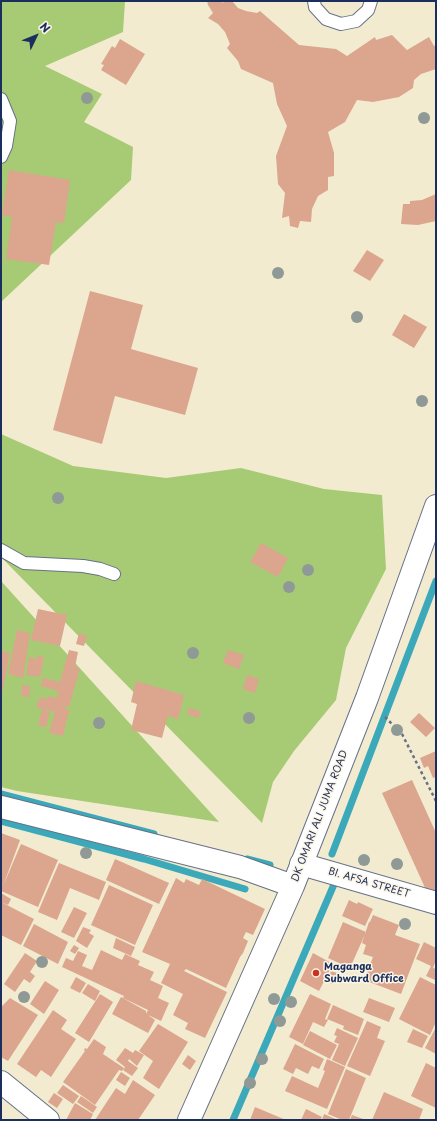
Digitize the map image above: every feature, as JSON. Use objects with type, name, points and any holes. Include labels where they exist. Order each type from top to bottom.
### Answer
[{"type":"street","name":"DK OMARI ALI JUMA ROAD","points":[[189,1120],[293,886],[367,698],[434,518]]},
{"type":"street","points":[[1,807],[240,867],[293,886]]},
{"type":"street","name":"BI. AFSA STREET","points":[[301,864],[436,903]]},
{"type":"street","points":[[1,1082],[48,1120]]},
{"type":"lane","points":[[314,1],[315,7],[326,19],[341,24],[356,21],[368,10],[371,1]]},
{"type":"lane","points":[[1,99],[10,121],[6,146],[1,157]]},
{"type":"lane","points":[[1,550],[24,563],[84,566],[100,569],[114,574]]},
{"type":"path","points":[[367,698],[402,734],[436,801]]},
{"type":"green space","points":[[1,1],[125,1],[123,32],[45,66],[102,94],[84,122],[133,147],[131,180],[1,302]]},
{"type":"green space","points":[[1,434],[73,466],[166,478],[241,468],[324,489],[382,495],[386,569],[346,648],[336,700],[294,751],[273,782],[262,823],[1,557]]},
{"type":"green space","points":[[1,581],[219,822],[17,791],[1,787]]},
{"type":"building","points":[[207,1],[221,1],[223,3],[224,1],[232,1],[238,8],[246,11],[257,13],[260,11],[299,45],[336,49],[347,56],[375,37],[376,40],[392,35],[407,50],[429,37],[434,46],[436,45],[436,69],[421,74],[414,80],[413,88],[399,97],[373,102],[357,100],[345,122],[328,132],[334,153],[334,176],[328,177],[328,190],[318,196],[312,209],[311,222],[300,221],[298,228],[290,226],[289,216],[282,218],[285,193],[278,184],[276,156],[287,126],[277,104],[273,83],[241,69],[238,61],[227,48],[230,44],[225,32],[218,24],[208,18],[213,13]]},
{"type":"building","points":[[120,39],[145,54],[126,85],[101,70],[104,65],[101,64],[112,46],[115,48]]},
{"type":"building","points":[[9,170],[70,180],[64,223],[56,222],[49,265],[6,259],[12,217],[2,215]]},
{"type":"building","points":[[436,194],[436,221],[418,225],[401,224],[403,204],[410,204],[410,201],[422,200]]},
{"type":"building","points":[[367,250],[384,260],[370,281],[353,271]]},
{"type":"building","points":[[90,291],[143,305],[131,349],[198,368],[185,415],[115,396],[102,444],[53,430]]},
{"type":"building","points":[[404,314],[427,327],[414,348],[392,335]]},
{"type":"building","points":[[261,543],[288,558],[278,577],[250,562]]},
{"type":"building","points":[[38,609],[67,615],[60,646],[31,640]]},
{"type":"building","points":[[17,630],[30,633],[23,678],[8,674]]},
{"type":"building","points":[[79,633],[87,636],[84,646],[76,644]]},
{"type":"building","points":[[69,650],[78,652],[75,667],[80,668],[69,707],[66,706],[65,709],[70,710],[63,736],[49,733],[55,712],[36,707],[40,697],[47,699],[48,696],[57,698],[58,691],[41,686],[43,678],[60,682]]},
{"type":"building","points":[[228,650],[244,655],[239,669],[223,663]]},
{"type":"building","points":[[1,651],[10,653],[2,694],[1,694]]},
{"type":"building","points":[[37,656],[44,657],[40,677],[26,675],[29,657],[37,659]]},
{"type":"building","points":[[247,675],[259,679],[255,693],[243,689]]},
{"type":"building","points":[[136,681],[184,695],[178,719],[168,716],[170,707],[162,738],[131,730],[137,704],[131,702]]},
{"type":"building","points":[[22,685],[30,686],[29,697],[21,696]]},
{"type":"building","points":[[189,708],[200,711],[201,716],[199,715],[198,718],[187,714]]},
{"type":"building","points":[[42,709],[50,712],[46,727],[38,725]]},
{"type":"building","points":[[419,713],[435,728],[426,737],[410,722]]},
{"type":"building","points":[[436,751],[436,777],[433,778],[428,766],[424,768],[420,758]]},
{"type":"building","points":[[412,780],[436,833],[436,898],[431,901],[382,793]]},
{"type":"building","points":[[1,833],[20,840],[3,886],[21,844],[58,860],[38,907],[1,891]]},
{"type":"building","points":[[115,859],[169,883],[159,904],[106,880]]},
{"type":"building","points":[[59,863],[106,882],[99,900],[70,888],[57,920],[38,912]]},
{"type":"building","points":[[176,878],[184,883],[186,879],[199,885],[202,879],[265,909],[253,935],[246,932],[243,938],[248,941],[226,988],[186,969],[184,971],[227,992],[205,1038],[185,1029],[188,1023],[173,1015],[183,994],[161,983],[170,964],[142,952]]},
{"type":"building","points":[[109,885],[153,905],[135,945],[91,925]]},
{"type":"building","points":[[1,893],[11,899],[8,905],[1,902]]},
{"type":"building","points":[[349,900],[357,904],[358,902],[373,909],[365,926],[342,916]]},
{"type":"building","points":[[1,902],[34,919],[21,945],[1,935]]},
{"type":"building","points":[[74,907],[87,913],[74,938],[61,932]]},
{"type":"building","points":[[373,915],[399,925],[395,935],[420,944],[401,994],[364,980],[373,957],[363,954],[366,945],[362,943]]},
{"type":"building","points":[[343,922],[366,932],[350,968],[328,958]]},
{"type":"building","points":[[34,924],[68,942],[58,964],[23,946]]},
{"type":"building","points":[[83,927],[91,930],[89,933],[94,936],[87,948],[76,941]]},
{"type":"building","points":[[116,938],[135,947],[131,956],[113,948]]},
{"type":"building","points":[[424,942],[436,948],[436,960],[433,968],[436,969],[435,980],[426,976],[431,966],[416,959]]},
{"type":"building","points":[[74,945],[79,948],[75,954],[70,951]]},
{"type":"building","points":[[101,950],[122,960],[125,954],[140,961],[138,965],[154,972],[150,980],[163,986],[158,998],[169,1003],[161,1021],[148,1015],[155,1020],[148,1033],[112,1014],[121,997],[146,1011],[146,1014],[148,1010],[123,998],[124,996],[62,967],[66,958],[73,961],[78,951],[87,955],[82,966],[92,970]]},
{"type":"building","points":[[25,953],[37,961],[30,972],[35,976],[30,983],[24,979],[15,992],[4,984]]},
{"type":"building","name":"Maganga Subward Office","points":[[313,953],[333,964],[319,991],[300,981]]},
{"type":"building","points":[[331,971],[337,973],[333,984],[327,982]]},
{"type":"building","points":[[76,977],[86,983],[80,993],[70,988]]},
{"type":"building","points":[[420,977],[436,985],[436,1022],[430,1035],[399,1019]]},
{"type":"building","points":[[45,981],[59,990],[44,1014],[30,1004]]},
{"type":"building","points":[[88,984],[100,991],[95,1001],[82,993]]},
{"type":"building","points":[[100,994],[113,1002],[89,1042],[75,1033]]},
{"type":"building","points":[[310,994],[331,1004],[325,1019],[328,1020],[324,1027],[313,1022],[303,1044],[289,1037]]},
{"type":"building","points":[[10,998],[38,1015],[8,1061],[1,1057],[1,1007]]},
{"type":"building","points":[[369,998],[395,1008],[389,1022],[363,1012]]},
{"type":"building","points":[[333,1005],[364,1019],[358,1035],[343,1029],[344,1026],[327,1019]]},
{"type":"building","points":[[53,1010],[67,1020],[61,1029],[76,1039],[51,1077],[41,1070],[36,1077],[17,1064]]},
{"type":"building","points":[[367,1021],[381,1027],[377,1038],[385,1041],[370,1076],[347,1066]]},
{"type":"building","points":[[158,1024],[188,1042],[159,1089],[143,1078],[153,1061],[139,1051]]},
{"type":"building","points":[[436,1027],[436,1054],[425,1048]]},
{"type":"building","points":[[337,1028],[358,1038],[345,1066],[332,1060],[339,1044],[334,1042],[337,1036],[334,1035]]},
{"type":"building","points":[[413,1029],[428,1036],[422,1048],[407,1042]]},
{"type":"building","points":[[310,1031],[337,1045],[330,1059],[303,1045]]},
{"type":"building","points":[[94,1039],[106,1047],[103,1054],[124,1068],[122,1071],[119,1070],[95,1105],[63,1082],[85,1051],[85,1048],[87,1049]]},
{"type":"building","points":[[295,1044],[324,1059],[319,1069],[312,1066],[308,1074],[296,1068],[293,1074],[283,1069]]},
{"type":"building","points":[[125,1048],[133,1053],[135,1050],[144,1055],[137,1066],[129,1059],[128,1061],[138,1068],[132,1076],[123,1070],[125,1067],[116,1060]]},
{"type":"building","points":[[188,1055],[196,1061],[190,1070],[182,1064]]},
{"type":"building","points":[[327,1059],[345,1067],[327,1109],[285,1091],[292,1076],[318,1088],[325,1071],[323,1070]]},
{"type":"building","points":[[426,1063],[436,1068],[436,1108],[411,1096]]},
{"type":"building","points":[[346,1069],[366,1078],[349,1120],[342,1120],[328,1114]]},
{"type":"building","points":[[121,1072],[130,1078],[125,1086],[116,1080]]},
{"type":"building","points":[[133,1080],[155,1095],[138,1120],[95,1120],[116,1088],[125,1094]]},
{"type":"building","points":[[63,1085],[79,1096],[73,1104],[57,1093]]},
{"type":"building","points":[[384,1092],[423,1109],[419,1120],[372,1120]]},
{"type":"building","points":[[54,1093],[63,1099],[57,1108],[48,1102]]},
{"type":"building","points":[[81,1096],[97,1107],[93,1113],[77,1102]]},
{"type":"building","points":[[75,1103],[93,1114],[90,1120],[66,1120]]},
{"type":"building","points":[[255,1107],[286,1120],[250,1120]]},
{"type":"building","points":[[306,1109],[322,1117],[320,1120],[301,1120]]},
{"type":"building","points":[[324,1114],[338,1120],[322,1120]]},
{"type":"building","points":[[352,1115],[366,1120],[350,1120]]},
{"type":"waterway","points":[[332,854],[436,581]]},
{"type":"waterway","points":[[1,794],[154,834]]},
{"type":"waterway","points":[[1,821],[144,859],[245,889]]},
{"type":"waterway","points":[[247,859],[270,865]]},
{"type":"waterway","points":[[233,1120],[335,882]]},
{"type":"place","name":"Maganga Subward Office","points":[[316,973]]}]
